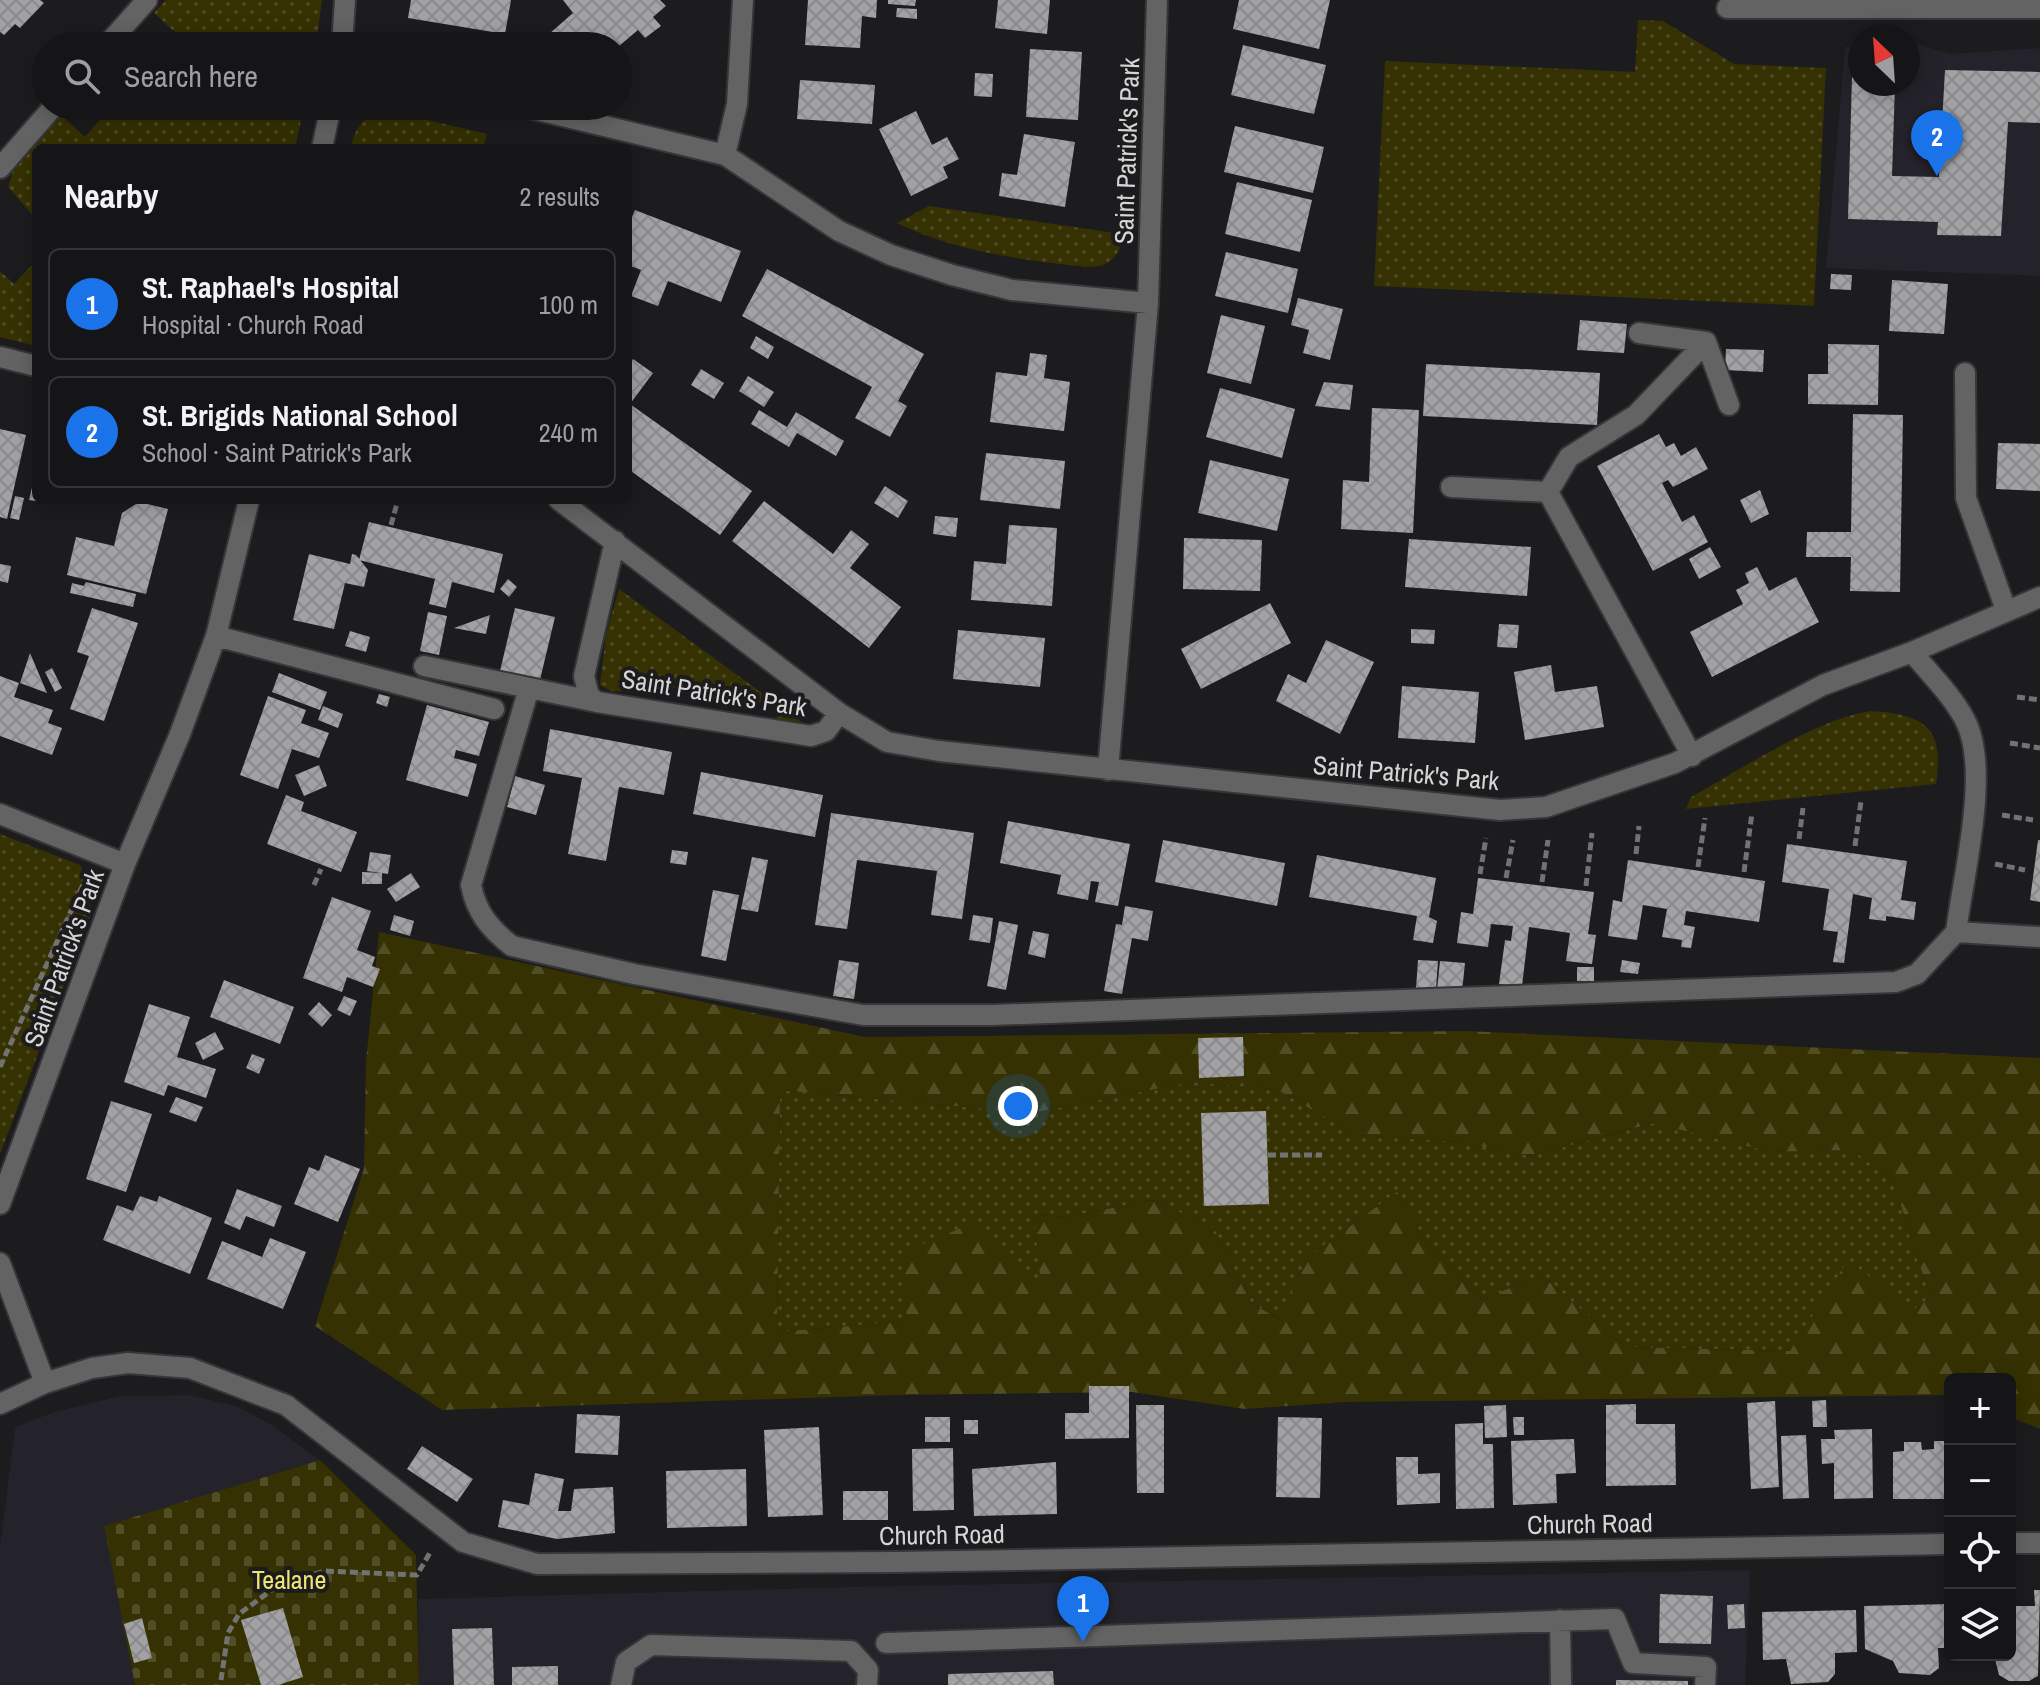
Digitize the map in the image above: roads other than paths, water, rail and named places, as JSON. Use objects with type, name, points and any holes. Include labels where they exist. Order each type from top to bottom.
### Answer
[{"type":"street","points":[[118,32],[147,0]]},
{"type":"street","points":[[343,32],[345,0]]},
{"type":"street","points":[[725,155],[737,104],[743,0]]},
{"type":"street","name":"Saint Patrick's Park","points":[[1108,770],[1148,303],[1157,0]]},
{"type":"street","points":[[1727,8],[2040,8]]},
{"type":"street","points":[[0,168],[42,120]]},
{"type":"street","points":[[323,144],[328,120]]},
{"type":"street","points":[[579,120],[725,155],[839,231],[891,255],[1012,290],[1148,303]]},
{"type":"street","points":[[1639,333],[1706,342]]},
{"type":"street","points":[[1706,342],[1729,405]]},
{"type":"street","points":[[1548,492],[1569,457],[1636,415],[1706,342]]},
{"type":"street","points":[[0,357],[32,365]]},
{"type":"street","points":[[1965,373],[1966,498],[2006,610]]},
{"type":"street","points":[[1451,487],[1548,492]]},
{"type":"street","points":[[1548,492],[1692,756]]},
{"type":"street","name":"Saint Patrick's Park","points":[[0,1204],[125,864],[180,734],[216,636],[248,504]]},
{"type":"street","name":"Saint Patrick's Park","points":[[564,504],[839,713],[875,737],[896,745],[1500,810],[1546,807],[1692,756],[1823,685],[1912,652],[2040,597]]},
{"type":"street","name":"Saint Patrick's Park","points":[[615,541],[584,676],[584,687],[597,702],[811,736],[826,731],[839,713]]},
{"type":"street","points":[[216,636],[494,709]]},
{"type":"street","points":[[529,688],[471,885],[478,910],[487,924],[512,946],[634,974],[863,1015],[993,1015],[1896,982],[1917,974],[1956,932],[1978,767],[1965,718],[1912,652]]},
{"type":"street","points":[[424,666],[597,702]]},
{"type":"street","name":"Saint Patrick's Park","points":[[0,814],[125,864]]},
{"type":"street","points":[[1956,932],[2040,937]]},
{"type":"street","points":[[0,1263],[45,1383]]},
{"type":"street","name":"Church Road","points":[[0,1404],[83,1370],[128,1363],[172,1364],[234,1382],[305,1417],[463,1542],[537,1564],[926,1562],[1944,1544]]},
{"type":"street","points":[[2016,1543],[2040,1543]]},
{"type":"street","points":[[886,1643],[1615,1619],[1633,1663],[1706,1667],[1705,1685]]},
{"type":"street","points":[[1560,1620],[1561,1685]]},
{"type":"street","points":[[621,1685],[626,1662],[651,1645],[851,1651],[868,1670],[867,1685]]},
{"type":"place","name":"St. Brigids National School","points":[[1937,176]]},
{"type":"place","name":"St. Raphael's Hospital","points":[[1083,1642]]},
{"type":"park label","name":"Tealane","points":[[289,1580]]}]
